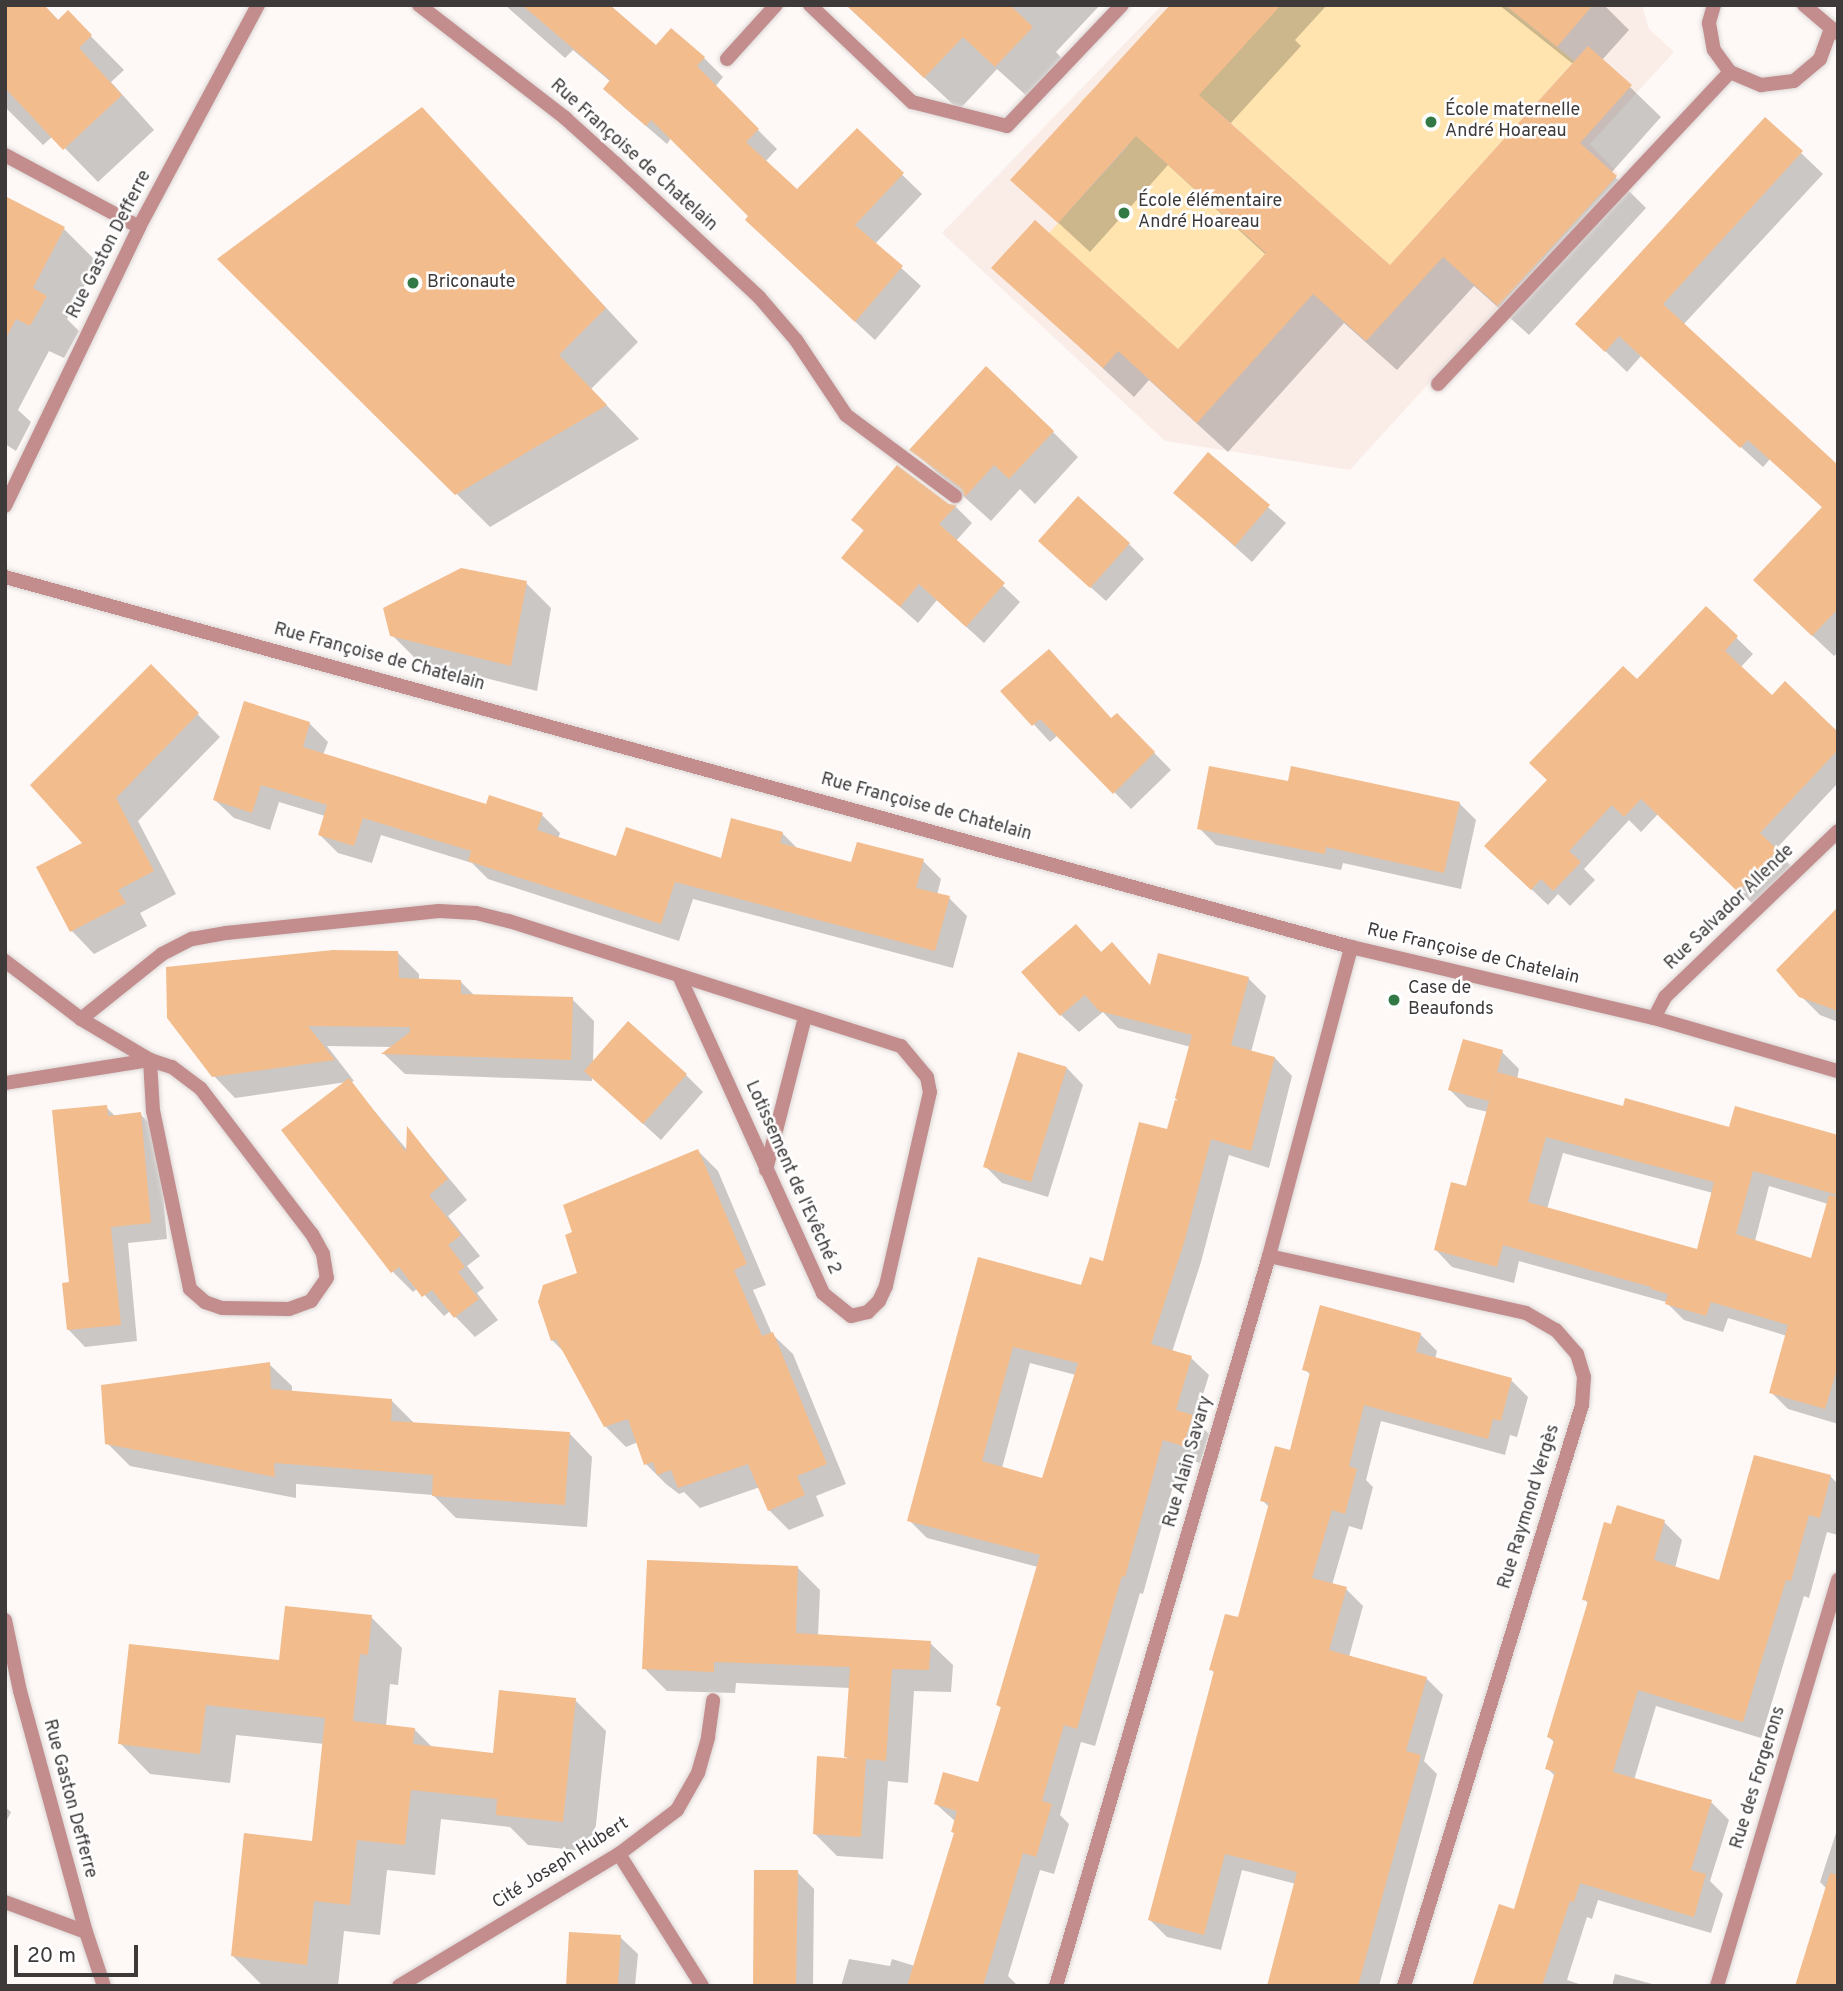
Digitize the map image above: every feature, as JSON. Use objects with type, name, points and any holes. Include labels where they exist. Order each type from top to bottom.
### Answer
[{"type":"street","name":"Rue Gaston Defferre","points":[[5,506],[139,227],[258,5]]},
{"type":"street","name":"Rue Françoise de Chatelain","points":[[418,5],[565,117],[759,296],[796,340],[846,415],[955,496]]},
{"type":"street","points":[[727,59],[776,5]]},
{"type":"street","points":[[810,5],[912,102],[1007,126],[1122,5]]},
{"type":"street","points":[[1714,5],[1709,23],[1714,50],[1730,72],[1761,85],[1794,81],[1820,59],[1834,31],[1804,5]]},
{"type":"street","points":[[1438,384],[1730,72]]},
{"type":"street","points":[[5,156],[139,227]]},
{"type":"street","name":"Rue Françoise de Chatelain","points":[[5,578],[586,734],[1351,947],[1654,1018],[1838,1072]]},
{"type":"street","name":"Rue Salvador Allende","points":[[1654,1018],[1665,998],[1838,831]]},
{"type":"street","name":"Lotissement de l'Evêché 2","points":[[81,1019],[162,954],[192,939],[226,933],[439,911],[476,913],[509,921],[680,978],[901,1046],[915,1060],[930,1092],[886,1286],[879,1301],[867,1312],[851,1316],[834,1306],[823,1293],[680,978]]},
{"type":"street","name":"Rue Alain Savary","points":[[1056,1986],[1269,1256],[1351,947]]},
{"type":"street","points":[[5,961],[81,1019],[149,1060],[172,1067],[201,1089],[312,1234],[323,1254],[327,1278],[311,1301],[289,1309],[222,1308],[205,1302],[190,1289],[153,1111],[149,1060]]},
{"type":"street","points":[[766,1170],[805,1017]]},
{"type":"street","points":[[5,1083],[149,1060]]},
{"type":"street","name":"Rue Raymond Vergès","points":[[1269,1256],[1526,1313],[1556,1330],[1577,1354],[1584,1377],[1582,1405],[1404,1986]]},
{"type":"street","name":"Rue des Forgerons","points":[[1717,1986],[1837,1582]]},
{"type":"street","name":"Rue Gaston Defferre","points":[[5,1620],[20,1691],[86,1932],[104,1986]]},
{"type":"street","name":"Cité Joseph Hubert","points":[[399,1986],[619,1854],[677,1810],[698,1773],[708,1737],[713,1700]]},
{"type":"street","points":[[619,1854],[702,1986]]},
{"type":"street","points":[[5,1902],[86,1932]]},
{"type":"shaded area","points":[[1162,5],[1642,5],[1649,29],[1674,52],[1590,144],[1619,174],[1350,470],[1165,441],[942,233]]},
{"type":"shaded area","points":[[1261,5],[1505,5],[1574,61],[1390,265],[1214,108],[1165,162],[1266,253],[1178,349],[1049,233],[1129,145],[1081,101],[1094,89],[1197,59],[1155,21],[1165,11]]},
{"type":"building","points":[[5,5],[44,5],[58,20],[68,10],[92,35],[79,48],[122,95],[63,150],[5,88]]},
{"type":"building","points":[[522,5],[610,5],[656,45],[671,28],[705,57],[697,66],[759,129],[746,142],[797,189],[857,128],[904,173],[855,225],[903,266],[855,322],[745,220],[748,216],[651,120],[646,126],[603,89],[610,80]]},
{"type":"building","points":[[846,5],[1010,5],[1033,27],[995,67],[963,37],[924,78]]},
{"type":"building","points":[[1170,5],[1281,5],[1199,95],[1390,265],[1588,46],[1632,85],[1580,143],[1617,176],[1498,306],[1443,257],[1366,341],[1313,294],[1197,423],[1118,351],[1103,368],[991,268],[1035,220],[1178,349],[1266,253],[1136,136],[1058,223],[1010,180]]},
{"type":"building","points":[[1505,5],[1593,5],[1557,47]]},
{"type":"building","name":"Briconaute","points":[[422,107],[606,308],[559,355],[607,405],[455,495],[217,259]]},
{"type":"building","points":[[1765,117],[1803,151],[1663,304],[1838,465],[1838,609],[1812,636],[1753,580],[1822,507],[1748,440],[1740,448],[1619,336],[1605,352],[1575,324]]},
{"type":"building","points":[[5,196],[65,227],[33,288],[47,296],[30,326],[16,319],[5,340]]},
{"type":"building","points":[[986,366],[1054,431],[1009,479],[994,465],[965,497],[961,488],[909,450]]},
{"type":"building","points":[[1208,452],[1270,505],[1235,546],[1173,493]]},
{"type":"building","points":[[897,465],[949,504],[957,505],[939,524],[1005,583],[966,627],[919,584],[900,607],[841,558],[864,530],[851,520]]},
{"type":"building","points":[[1078,496],[1130,543],[1090,588],[1038,541]]},
{"type":"building","points":[[461,568],[527,581],[511,666],[390,636],[383,608]]},
{"type":"building","points":[[1706,606],[1738,636],[1725,651],[1772,695],[1785,681],[1838,732],[1838,750],[1760,833],[1778,850],[1738,892],[1641,799],[1624,817],[1612,805],[1569,851],[1581,862],[1553,891],[1541,879],[1531,890],[1484,846],[1547,780],[1529,763],[1623,666],[1637,679]]},
{"type":"building","points":[[1049,649],[1111,718],[1117,713],[1155,752],[1113,794],[1040,719],[1032,726],[1000,691]]},
{"type":"building","points":[[151,664],[199,713],[116,798],[154,871],[118,890],[126,903],[70,932],[36,867],[82,843],[30,785]]},
{"type":"building","points":[[244,701],[310,722],[303,747],[486,804],[489,795],[543,813],[537,830],[616,856],[626,827],[721,858],[731,818],[783,832],[780,843],[851,862],[857,842],[924,859],[916,888],[950,896],[935,951],[675,882],[661,924],[468,861],[471,851],[363,818],[354,846],[318,835],[327,805],[261,785],[252,813],[213,800]]},
{"type":"building","points":[[1209,766],[1288,781],[1291,766],[1460,802],[1444,873],[1326,847],[1325,854],[1197,829]]},
{"type":"building","points":[[1838,907],[1838,1011],[1799,997],[1776,970]]},
{"type":"building","points":[[1076,924],[1101,952],[1112,942],[1150,985],[1158,953],[1249,977],[1231,1045],[1275,1057],[1251,1151],[1211,1139],[1184,1243],[1151,1344],[1192,1356],[1176,1410],[1193,1415],[1183,1446],[1163,1440],[1125,1577],[1122,1576],[1077,1729],[1064,1725],[1042,1801],[1052,1804],[1036,1857],[1023,1853],[983,1986],[907,1986],[954,1833],[951,1832],[957,1811],[934,1804],[943,1772],[978,1782],[1001,1707],[996,1705],[1040,1555],[907,1521],[978,1257],[1081,1285],[1090,1257],[1103,1261],[1139,1122],[1167,1129],[1175,1100],[1178,1101],[1175,1098],[1192,1035],[1099,1011],[1085,995],[1060,1016],[1021,972]],"holes":[[[1013,1347],[1078,1363],[1042,1478],[982,1461]]]},
{"type":"building","points":[[333,950],[398,951],[399,978],[461,980],[461,994],[573,997],[571,1060],[381,1054],[410,1032],[410,1027],[308,1026],[335,1060],[212,1077],[167,1018],[166,967]]},
{"type":"building","points":[[628,1021],[687,1074],[643,1124],[584,1071]]},
{"type":"building","points":[[1463,1039],[1503,1050],[1489,1101],[1448,1090]]},
{"type":"building","points":[[1018,1052],[1067,1067],[1031,1182],[983,1167]]},
{"type":"building","points":[[1497,1072],[1623,1106],[1625,1098],[1729,1127],[1735,1106],[1838,1135],[1838,1195],[1753,1171],[1736,1234],[1811,1258],[1829,1195],[1838,1197],[1838,1366],[1825,1409],[1769,1393],[1788,1325],[1711,1302],[1706,1316],[1665,1304],[1668,1294],[1651,1287],[1503,1245],[1497,1267],[1434,1250],[1451,1182],[1466,1186]],"holes":[[[1546,1137],[1714,1182],[1697,1249],[1528,1202]]]},
{"type":"building","points":[[349,1078],[406,1152],[407,1126],[448,1179],[429,1195],[461,1235],[448,1245],[465,1267],[458,1272],[479,1299],[454,1318],[432,1290],[422,1297],[399,1267],[391,1273],[281,1130]]},
{"type":"building","points":[[107,1105],[108,1116],[141,1112],[151,1223],[111,1227],[121,1325],[67,1330],[62,1283],[69,1282],[52,1110]]},
{"type":"building","points":[[698,1149],[747,1264],[734,1270],[762,1336],[773,1332],[827,1464],[797,1476],[805,1495],[768,1511],[748,1464],[678,1488],[671,1470],[657,1475],[653,1462],[644,1465],[628,1419],[604,1427],[556,1339],[551,1341],[538,1302],[543,1285],[577,1273],[565,1235],[572,1232],[563,1205]]},
{"type":"building","points":[[1320,1305],[1421,1333],[1416,1352],[1512,1378],[1501,1421],[1493,1419],[1488,1439],[1364,1405],[1349,1466],[1357,1469],[1345,1514],[1332,1510],[1312,1578],[1347,1587],[1329,1650],[1427,1677],[1406,1751],[1421,1755],[1358,1986],[1267,1986],[1297,1872],[1225,1854],[1204,1935],[1148,1920],[1214,1671],[1209,1670],[1225,1614],[1238,1617],[1269,1503],[1260,1501],[1275,1446],[1290,1450],[1310,1372],[1302,1370]]},
{"type":"building","points":[[270,1362],[271,1389],[392,1399],[391,1421],[570,1432],[565,1505],[432,1496],[433,1475],[274,1463],[275,1477],[105,1444],[101,1385]]},
{"type":"building","points":[[1754,1455],[1831,1475],[1820,1518],[1809,1515],[1791,1581],[1786,1580],[1743,1722],[1638,1690],[1613,1772],[1712,1800],[1691,1870],[1706,1874],[1694,1917],[1580,1883],[1574,1902],[1570,1901],[1542,1986],[1472,1986],[1499,1904],[1514,1909],[1555,1772],[1545,1769],[1554,1740],[1547,1737],[1588,1601],[1582,1600],[1604,1522],[1611,1524],[1617,1505],[1665,1520],[1654,1560],[1719,1580]]},
{"type":"building","points":[[647,1560],[798,1566],[796,1633],[931,1641],[929,1670],[892,1669],[886,1761],[866,1759],[861,1837],[813,1834],[817,1756],[857,1759],[844,1757],[850,1667],[714,1662],[714,1672],[642,1669]]},
{"type":"building","points":[[285,1606],[372,1615],[368,1655],[360,1654],[353,1721],[415,1728],[413,1744],[493,1753],[499,1690],[576,1698],[563,1822],[496,1815],[497,1799],[411,1790],[405,1845],[357,1840],[350,1905],[314,1901],[307,1965],[231,1956],[244,1833],[312,1841],[325,1718],[206,1705],[200,1754],[118,1744],[129,1644],[279,1660]]},
{"type":"building","points":[[754,1870],[798,1870],[796,1986],[753,1986]]},
{"type":"building","points":[[1830,1873],[1838,1875],[1838,1986],[1795,1986]]},
{"type":"building","points":[[569,1932],[621,1935],[618,1986],[566,1986]]},
{"type":"place","name":"École maternelle André Hoareau","points":[[1431,122]]},
{"type":"place","name":"École élémentaire André Hoareau","points":[[1124,213]]},
{"type":"place","name":"Briconaute","points":[[413,283]]},
{"type":"place","name":"Case de Beaufonds","points":[[1394,1000]]}]
